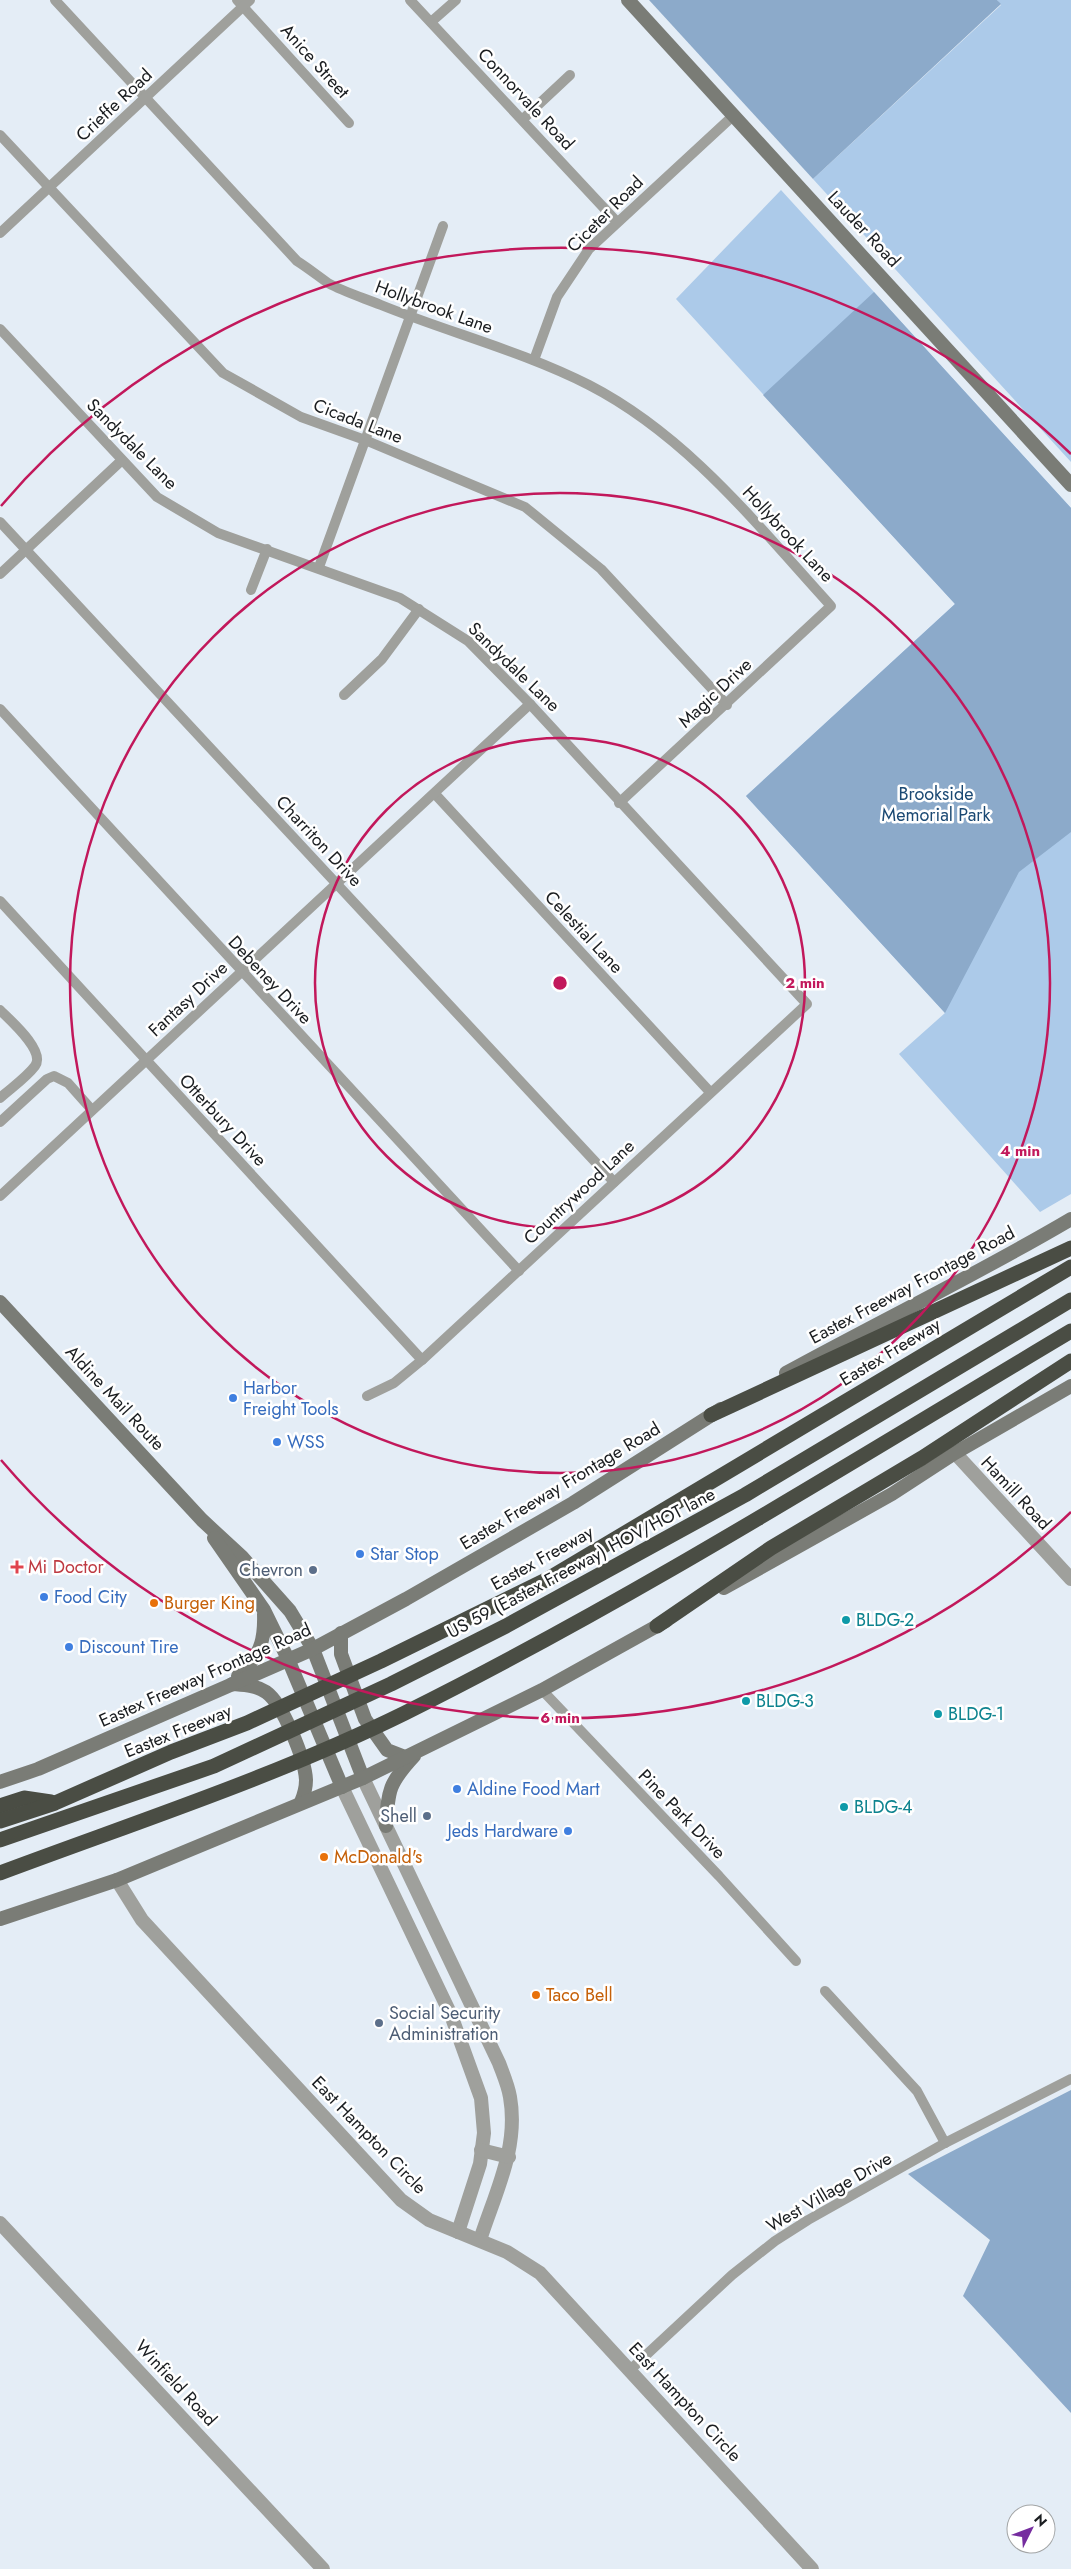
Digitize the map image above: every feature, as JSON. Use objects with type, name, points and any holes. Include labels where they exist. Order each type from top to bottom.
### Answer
[{"type":"highway","points":[[711,1414],[1071,1248]]},
{"type":"highway","name":"Eastex Freeway","points":[[0,1821],[55,1802],[171,1752],[247,1723],[381,1661],[548,1579],[1071,1267]]},
{"type":"highway","name":"US 59 (Eastex Freeway) HOV/HOT lane","points":[[0,1840],[214,1766],[391,1684],[506,1626],[745,1495],[1071,1300]]},
{"type":"highway","points":[[0,1873],[270,1772],[403,1713],[611,1605],[1071,1331]]},
{"type":"highway","points":[[657,1626],[771,1548],[922,1458],[1071,1361]]},
{"type":"highway","points":[[0,1806],[24,1798],[55,1802]]},
{"type":"main road","name":"Lauder Road","points":[[628,0],[1071,485]]},
{"type":"main road","name":"Eastex Freeway Frontage Road","points":[[0,1782],[38,1769],[313,1649],[400,1602],[573,1503],[711,1414],[891,1316],[1003,1259],[1071,1219]]},
{"type":"main road","name":"Aldine Mail Route","points":[[0,1302],[202,1520],[242,1557],[290,1611],[313,1649],[363,1778]]},
{"type":"main road","points":[[0,1919],[117,1880],[301,1802],[342,1787],[542,1690],[892,1494],[955,1453],[1071,1386]]},
{"type":"main road","name":"Aldine Mail Route","points":[[202,1520],[264,1610],[288,1659],[342,1787]]},
{"type":"main road","points":[[230,1684],[254,1661],[261,1647],[265,1632],[264,1610]]},
{"type":"main road","points":[[341,1633],[341,1654],[365,1719],[387,1750],[412,1754]]},
{"type":"main road","points":[[230,1684],[254,1686],[267,1693],[284,1717],[301,1753],[306,1779],[301,1802]]},
{"type":"main road","points":[[386,1826],[390,1787],[412,1754]]},
{"type":"street","name":"Hollybrook Lane","points":[[55,0],[297,261],[329,283],[410,317],[534,360],[590,386],[654,425],[684,450],[728,493],[831,606]]},
{"type":"street","name":"Connorvale Road","points":[[410,0],[523,118],[617,222]]},
{"type":"street","points":[[431,22],[456,0]]},
{"type":"street","name":"Crieffe Road","points":[[0,233],[243,2]]},
{"type":"street","name":"Anice Street","points":[[243,2],[349,123]]},
{"type":"street","points":[[523,118],[570,75]]},
{"type":"street","name":"Ciceter Road","points":[[534,360],[557,297],[589,249],[734,115]]},
{"type":"street","name":"Cicada Lane","points":[[0,134],[48,188],[222,373],[301,417],[365,440],[525,506],[601,570],[727,705]]},
{"type":"street","points":[[319,567],[443,226]]},
{"type":"street","name":"Sandydale Lane","points":[[0,328],[121,461],[157,497],[218,533],[319,567],[400,598],[468,641],[530,704],[619,803],[807,1004]]},
{"type":"street","points":[[0,574],[121,461]]},
{"type":"street","name":"Charriton Drive","points":[[0,522],[614,1182]]},
{"type":"street","points":[[251,590],[267,549]]},
{"type":"street","name":"Magic Drive","points":[[619,803],[727,705],[831,606]]},
{"type":"street","points":[[344,695],[382,660],[419,610]]},
{"type":"street","name":"Fantasy Drive","points":[[4,1193],[530,704]]},
{"type":"street","name":"Debeney Drive","points":[[0,709],[519,1271]]},
{"type":"street","name":"Celestial Lane","points":[[435,794],[710,1092]]},
{"type":"street","name":"Otterbury Drive","points":[[0,901],[422,1360]]},
{"type":"street","name":"Countrywood Lane","points":[[367,1396],[394,1383],[422,1360],[807,1004]]},
{"type":"street","points":[[0,1010],[34,1047],[38,1058],[35,1066],[0,1098]]},
{"type":"street","points":[[35,1066],[47,1079]]},
{"type":"street","points":[[0,1122],[47,1079],[54,1076],[63,1080],[92,1110]]},
{"type":"street","points":[[0,1181],[4,1193]]},
{"type":"street","name":"Hamill Road","points":[[955,1453],[1071,1580]]},
{"type":"street","name":"Pine Park Drive","points":[[542,1690],[719,1876],[796,1961]]},
{"type":"street","points":[[363,1778],[468,2002],[499,2063],[510,2094],[512,2114],[509,2157],[480,2240]]},
{"type":"street","points":[[342,1787],[449,2011],[481,2098],[484,2133],[480,2164],[458,2232]]},
{"type":"street","points":[[387,1881],[408,1873]]},
{"type":"street","name":"East Hampton Circle","points":[[117,1880],[142,1920],[402,2200],[429,2220],[508,2252],[540,2273],[812,2569]]},
{"type":"street","points":[[825,1991],[917,2091],[945,2144]]},
{"type":"street","points":[[449,2011],[468,2002]]},
{"type":"street","name":"West Village Drive","points":[[630,2370],[732,2276],[775,2241],[808,2220],[945,2144],[1071,2079]]},
{"type":"street","points":[[482,2150],[509,2157]]},
{"type":"street","name":"Winfield Road","points":[[0,2222],[323,2569]]},
{"type":"green space","points":[[649,0],[997,0],[1001,4],[813,179]]},
{"type":"green space","points":[[997,0],[1071,0],[1071,462],[813,179],[1001,5]]},
{"type":"green space","name":"Brookside Memorial Park","points":[[781,190],[1071,508],[1071,1194],[1040,1212],[899,1054],[945,1013],[746,796],[955,604],[676,299]]},
{"type":"green space","name":"Brookside Memorial Park","points":[[874,292],[1071,508],[1071,832],[1019,872],[945,1013],[746,796],[955,604],[763,395]]},
{"type":"green space","points":[[1071,2090],[1071,2413],[963,2296],[990,2240],[908,2174]]},
{"type":"place","name":"Harbor Freight Tools","points":[[233,1398]]},
{"type":"place","name":"WSS","points":[[277,1442]]},
{"type":"place","name":"Star Stop","points":[[360,1554]]},
{"type":"place","name":"Mi Doctor","points":[[17,1567]]},
{"type":"place","name":"Chevron","points":[[313,1570]]},
{"type":"place","name":"Food City","points":[[44,1597]]},
{"type":"place","name":"Burger King","points":[[154,1603]]},
{"type":"place","name":"BLDG-2","points":[[846,1620]]},
{"type":"place","name":"Discount Tire","points":[[69,1647]]},
{"type":"place","name":"BLDG-3","points":[[746,1701]]},
{"type":"place","name":"BLDG-1","points":[[938,1714]]},
{"type":"place","name":"Aldine Food Mart","points":[[457,1789]]},
{"type":"place","name":"BLDG-4","points":[[844,1807]]},
{"type":"place","name":"Shell","points":[[427,1816]]},
{"type":"place","name":"Jeds Hardware","points":[[568,1831]]},
{"type":"place","name":"McDonald's","points":[[324,1857]]},
{"type":"place","name":"Taco Bell","points":[[536,1995]]},
{"type":"place","name":"Social Security Administration","points":[[379,2023]]}]
